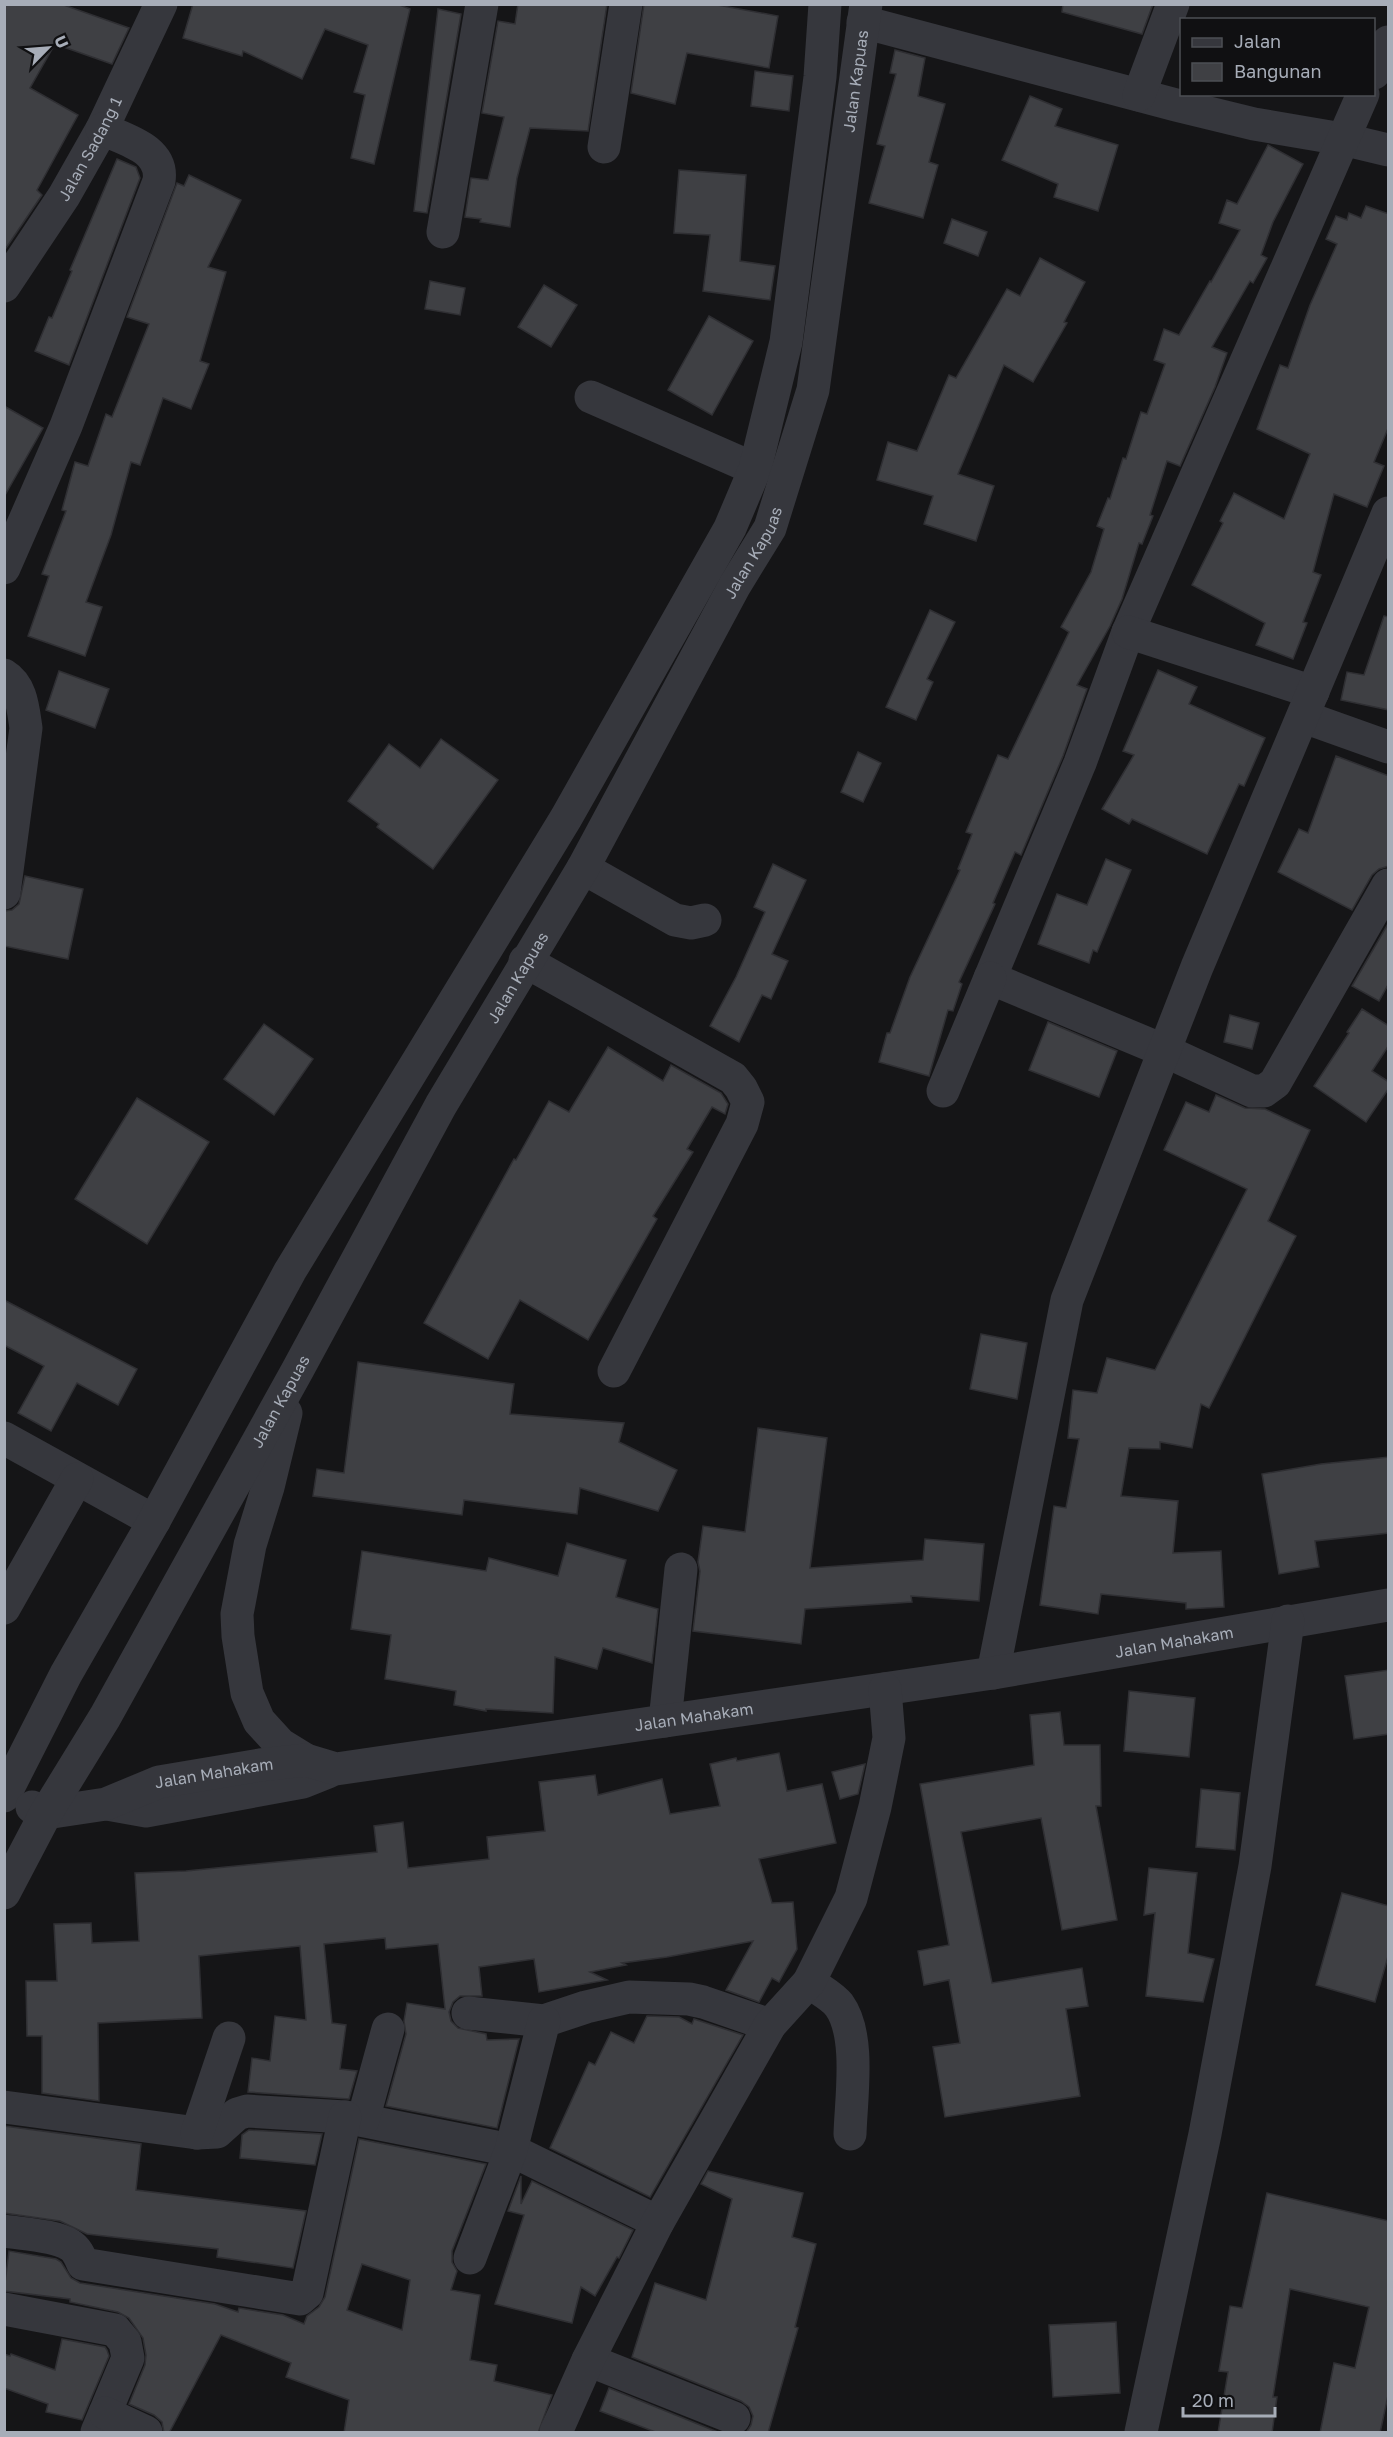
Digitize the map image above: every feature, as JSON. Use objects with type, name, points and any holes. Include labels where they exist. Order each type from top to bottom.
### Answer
[{"type":"street","name":"Jalan Sadang 1","points":[[4,286],[64,196],[102,129],[161,4]]},
{"type":"street","points":[[443,232],[482,4]]},
{"type":"street","points":[[604,147],[626,4]]},
{"type":"street","name":"Jalan Kapuas","points":[[5,1796],[66,1674],[154,1521],[290,1271],[566,818],[730,528],[755,469],[786,342],[820,77],[825,4]]},
{"type":"street","points":[[1139,95],[1173,4]]},
{"type":"street","points":[[865,13],[1139,95],[1254,124],[1342,139],[1389,150]]},
{"type":"street","name":"Jalan Kapuas","points":[[4,1893],[46,1813],[105,1717],[297,1371],[441,1105],[525,961],[583,868],[735,585],[770,528],[813,390],[865,13]]},
{"type":"street","points":[[1375,71],[1389,42]]},
{"type":"street","points":[[943,1090],[1080,763],[1128,632],[1362,96]]},
{"type":"street","points":[[4,568],[66,426],[159,181],[161,170],[157,160],[149,153],[102,129]]},
{"type":"street","points":[[591,397],[755,469]]},
{"type":"street","points":[[993,1673],[1067,1300],[1202,956],[1389,513]]},
{"type":"street","points":[[1128,632],[1308,705],[1389,747]]},
{"type":"street","points":[[4,675],[16,689],[22,701],[26,728],[4,893]]},
{"type":"street","points":[[583,868],[675,920],[691,923],[705,920]]},
{"type":"street","points":[[990,978],[1165,1051],[1252,1091],[1264,1091],[1275,1083],[1389,885]]},
{"type":"street","points":[[525,961],[733,1078],[748,1102],[742,1124],[614,1371]]},
{"type":"street","points":[[406,1082],[441,1105]]},
{"type":"street","points":[[297,1371],[268,1487],[250,1545],[237,1614],[238,1636],[247,1693],[259,1721],[280,1744],[321,1764]]},
{"type":"street","points":[[4,1438],[154,1521]]},
{"type":"street","points":[[4,1608],[77,1479]]},
{"type":"street","points":[[665,1721],[681,1569]]},
{"type":"street","name":"Jalan Mahakam","points":[[46,1813],[106,1804],[146,1811],[303,1782],[321,1764],[665,1721],[993,1673],[1389,1605]]},
{"type":"street","points":[[1141,2433],[1205,2134],[1255,1866],[1288,1621]]},
{"type":"street","points":[[556,2433],[588,2360],[658,2222],[770,2025],[809,1982],[852,1898],[875,1807],[889,1738],[885,1689]]},
{"type":"street","points":[[5,1796],[46,1813]]},
{"type":"street","points":[[809,1982],[838,2003],[848,2021],[853,2056],[850,2134]]},
{"type":"street","points":[[468,2013],[544,2021],[586,2007],[629,1997],[703,2002],[770,2025]]},
{"type":"street","points":[[470,2258],[511,2150],[544,2021]]},
{"type":"street","points":[[4,2231],[60,2240],[71,2245],[83,2264],[300,2300],[307,2293],[354,2119],[388,2030]]},
{"type":"street","points":[[197,2133],[229,2038]]},
{"type":"street","points":[[4,2108],[197,2133],[217,2132],[237,2114],[247,2111],[354,2119],[511,2150],[658,2222]]},
{"type":"street","points":[[4,2309],[115,2330],[124,2342],[128,2358],[101,2423],[146,2433]]},
{"type":"street","points":[[588,2360],[734,2418]]},
{"type":"building","points":[[4,4],[61,4],[129,28],[112,64],[55,44],[30,88],[78,115],[37,190],[42,195],[4,251]]},
{"type":"building","points":[[193,4],[397,4],[410,9],[374,164],[351,158],[365,95],[354,92],[368,45],[325,29],[302,79],[243,51],[242,56],[183,38]]},
{"type":"building","points":[[518,4],[607,4],[588,131],[530,128],[517,178],[510,227],[465,217],[471,178],[488,180],[504,117],[482,113],[498,21],[515,24]]},
{"type":"building","points":[[644,4],[712,4],[778,16],[769,68],[687,53],[675,104],[631,93]]},
{"type":"building","points":[[1063,4],[1153,4],[1142,34],[1062,12]]},
{"type":"building","points":[[438,9],[461,14],[427,213],[414,211]]},
{"type":"building","points":[[895,50],[925,58],[918,96],[945,104],[929,162],[938,165],[923,218],[869,203],[885,146],[877,144],[896,74],[890,73]]},
{"type":"building","points":[[755,71],[793,76],[789,111],[751,106]]},
{"type":"building","points":[[1030,96],[1062,109],[1055,126],[1118,145],[1098,211],[1054,197],[1058,184],[1002,160]]},
{"type":"building","points":[[1268,145],[1303,164],[1273,222],[1261,255],[1267,258],[1253,283],[1250,281],[1212,347],[1227,353],[1215,387],[1180,466],[1167,461],[1150,515],[1153,516],[1142,544],[1139,543],[1122,599],[1110,626],[1077,685],[1087,689],[1063,756],[1021,855],[1015,852],[993,903],[995,904],[959,982],[962,984],[953,1011],[948,1010],[929,1076],[879,1062],[887,1033],[890,1033],[910,977],[960,870],[958,869],[972,834],[966,832],[998,755],[1008,759],[1069,632],[1061,627],[1091,572],[1104,529],[1097,526],[1108,498],[1110,499],[1123,458],[1126,459],[1141,412],[1147,414],[1165,364],[1154,360],[1164,329],[1179,335],[1211,282],[1240,230],[1219,223],[1227,200],[1237,204]]},
{"type":"building","points":[[117,159],[136,167],[140,178],[69,365],[35,351],[49,317],[52,318]]},
{"type":"building","points":[[679,170],[746,175],[740,261],[775,266],[770,300],[703,291],[710,235],[674,233]]},
{"type":"building","points":[[189,175],[241,200],[208,267],[226,272],[200,361],[209,364],[191,409],[163,398],[140,465],[131,462],[111,535],[86,602],[102,607],[85,656],[28,636],[49,576],[42,574],[66,511],[62,510],[75,462],[88,466],[106,414],[112,417],[149,324],[127,317],[177,183],[184,186]]},
{"type":"building","points":[[1366,206],[1389,214],[1389,426],[1374,462],[1384,466],[1367,507],[1334,494],[1313,572],[1321,575],[1303,622],[1307,623],[1293,659],[1256,645],[1265,623],[1192,585],[1223,523],[1220,521],[1234,493],[1284,519],[1310,454],[1257,429],[1280,365],[1288,368],[1310,305],[1337,244],[1326,239],[1336,216],[1347,220],[1349,213],[1361,218]]},
{"type":"building","points":[[952,219],[987,232],[978,256],[944,243]]},
{"type":"building","points":[[1040,258],[1085,282],[1064,322],[1067,323],[1033,382],[1004,365],[958,474],[994,486],[976,541],[924,524],[933,496],[877,480],[888,442],[917,451],[949,375],[956,378],[1007,289],[1020,296]]},
{"type":"building","points":[[430,281],[465,288],[460,315],[425,309]]},
{"type":"building","points":[[544,285],[577,305],[551,347],[518,327]]},
{"type":"building","points":[[709,316],[753,341],[712,415],[668,390]]},
{"type":"building","points":[[4,406],[43,428],[4,497]]},
{"type":"building","points":[[930,610],[955,622],[927,679],[933,682],[916,720],[886,707]]},
{"type":"building","points":[[1384,616],[1389,617],[1389,710],[1341,700],[1347,672],[1364,675]]},
{"type":"building","points":[[1158,670],[1197,687],[1189,704],[1265,738],[1244,786],[1239,784],[1207,854],[1132,819],[1129,824],[1102,809],[1134,755],[1123,751]]},
{"type":"building","points":[[59,671],[109,689],[95,728],[46,710]]},
{"type":"building","points":[[441,739],[498,780],[433,869],[377,827],[379,824],[348,801],[389,744],[420,768]]},
{"type":"building","points":[[858,752],[881,763],[863,802],[841,792]]},
{"type":"building","points":[[1336,756],[1389,776],[1389,866],[1379,869],[1372,875],[1352,910],[1278,872],[1299,829],[1308,833]]},
{"type":"building","points":[[1106,859],[1131,870],[1097,952],[1093,950],[1089,963],[1038,944],[1057,894],[1087,905]]},
{"type":"building","points":[[773,864],[806,880],[772,954],[788,961],[771,999],[762,995],[739,1042],[710,1026],[736,977],[765,912],[754,907]]},
{"type":"building","points":[[25,876],[83,889],[68,959],[4,946],[4,911],[12,910],[19,904]]},
{"type":"building","points":[[1389,922],[1389,983],[1379,1001],[1352,986]]},
{"type":"building","points":[[1362,1009],[1389,1026],[1389,1045],[1372,1071],[1389,1082],[1389,1088],[1366,1122],[1314,1086]]},
{"type":"building","points":[[1230,1015],[1259,1023],[1252,1049],[1224,1042]]},
{"type":"building","points":[[1048,1022],[1117,1051],[1099,1097],[1029,1070]]},
{"type":"building","points":[[264,1024],[313,1059],[274,1115],[224,1079]]},
{"type":"building","points":[[608,1047],[663,1081],[671,1065],[721,1093],[728,1104],[725,1114],[712,1107],[687,1149],[693,1152],[653,1216],[657,1219],[588,1340],[520,1300],[488,1359],[424,1323],[514,1159],[516,1160],[549,1101],[569,1112]]},
{"type":"building","points":[[1216,1095],[1245,1108],[1265,1109],[1310,1130],[1268,1221],[1296,1236],[1209,1408],[1201,1404],[1192,1448],[1160,1442],[1160,1449],[1129,1448],[1121,1496],[1178,1501],[1173,1553],[1221,1551],[1224,1607],[1186,1609],[1186,1603],[1101,1594],[1098,1614],[1040,1605],[1054,1506],[1066,1508],[1079,1439],[1068,1438],[1073,1390],[1097,1393],[1107,1358],[1155,1370],[1247,1189],[1164,1150],[1186,1102],[1209,1112]]},
{"type":"building","points":[[137,1098],[209,1142],[147,1244],[75,1199]]},
{"type":"building","points":[[4,1300],[137,1369],[118,1405],[77,1383],[51,1431],[18,1413],[44,1366],[4,1345]]},
{"type":"building","points":[[981,1334],[1027,1343],[1017,1399],[970,1389]]},
{"type":"building","points":[[358,1362],[514,1384],[510,1414],[624,1423],[619,1442],[677,1470],[658,1511],[580,1488],[577,1514],[464,1500],[462,1515],[313,1496],[317,1469],[344,1473]]},
{"type":"building","points":[[758,1428],[827,1438],[810,1568],[923,1560],[925,1539],[984,1544],[979,1601],[911,1596],[912,1602],[805,1609],[801,1644],[693,1631],[703,1526],[745,1532]]},
{"type":"building","points":[[1389,1457],[1389,1533],[1315,1541],[1319,1567],[1279,1574],[1262,1474],[1321,1464]]},
{"type":"building","points":[[567,1543],[626,1560],[616,1597],[658,1609],[652,1663],[603,1648],[597,1669],[555,1657],[553,1713],[486,1709],[486,1711],[454,1705],[456,1691],[385,1679],[391,1635],[351,1629],[362,1551],[486,1571],[489,1558],[558,1576]]},
{"type":"building","points":[[1389,1670],[1389,1734],[1354,1739],[1345,1676]]},
{"type":"building","points":[[1129,1691],[1195,1698],[1189,1757],[1124,1751]]},
{"type":"building","points":[[1060,1712],[1064,1745],[1100,1745],[1101,1806],[1096,1806],[1117,1920],[1062,1930],[1041,1818],[961,1832],[992,1983],[1082,1968],[1088,2006],[1066,2009],[1080,2096],[945,2117],[933,2047],[960,2043],[949,1980],[924,1985],[918,1951],[949,1945],[920,1784],[1034,1765],[1030,1715]]},
{"type":"building","points":[[779,1753],[787,1791],[822,1784],[836,1843],[759,1859],[772,1903],[793,1902],[797,1949],[779,1982],[772,1978],[759,2002],[726,1990],[753,1941],[622,1963],[626,1965],[590,1972],[607,1980],[539,1992],[534,1959],[479,1967],[482,1996],[460,1996],[453,2002],[449,2012],[451,2021],[458,2028],[486,2034],[487,2040],[519,2039],[497,2128],[386,2106],[406,2034],[404,2021],[407,2003],[445,2009],[438,1944],[386,1949],[385,1938],[324,1944],[332,2023],[346,2025],[340,2069],[357,2071],[349,2099],[248,2092],[252,2058],[270,2061],[275,2016],[306,2020],[300,1946],[199,1956],[202,2018],[98,2023],[99,2101],[42,2093],[42,2036],[27,2036],[26,1981],[57,1981],[54,1924],[91,1923],[92,1943],[139,1941],[135,1873],[186,1871],[377,1852],[374,1826],[403,1822],[408,1868],[489,1859],[487,1837],[545,1831],[539,1782],[595,1775],[598,1795],[662,1779],[670,1814],[720,1806],[710,1764],[736,1758],[737,1761]]},
{"type":"building","points":[[865,1764],[858,1794],[840,1799],[832,1772]]},
{"type":"building","points":[[1201,1789],[1240,1793],[1235,1850],[1196,1847]]},
{"type":"building","points":[[1149,1868],[1197,1873],[1188,1953],[1214,1959],[1203,2002],[1146,1996],[1155,1913],[1144,1915]]},
{"type":"building","points":[[1342,1893],[1389,1906],[1389,1953],[1375,2002],[1316,1985]]},
{"type":"building","points":[[647,2016],[679,2017],[692,2024],[694,2019],[743,2035],[650,2197],[550,2148],[589,2062],[595,2065],[611,2032],[634,2043]]},
{"type":"building","points":[[4,2126],[141,2144],[136,2190],[306,2211],[293,2268],[217,2257],[218,2249],[87,2234],[60,2221],[4,2213]]},
{"type":"building","points":[[249,2130],[322,2134],[315,2165],[240,2158],[242,2135]]},
{"type":"building","points":[[359,2139],[486,2164],[452,2251],[452,2262],[457,2271],[451,2290],[480,2295],[470,2360],[497,2365],[494,2381],[552,2395],[538,2433],[344,2433],[349,2400],[286,2377],[291,2363],[221,2335],[169,2433],[164,2433],[162,2422],[154,2415],[129,2404],[145,2365],[146,2355],[143,2338],[129,2318],[118,2312],[70,2302],[70,2299],[4,2291],[9,2251],[56,2259],[61,2262],[71,2278],[80,2283],[215,2304],[238,2312],[239,2308],[283,2315],[304,2324],[307,2316],[319,2307],[325,2297]],"holes":[[[362,2264],[410,2280],[402,2330],[347,2310]]]},
{"type":"building","points":[[708,2171],[803,2193],[792,2237],[816,2244],[795,2327],[798,2328],[768,2433],[746,2433],[753,2416],[749,2407],[741,2401],[632,2357],[655,2283],[706,2300],[732,2199],[701,2184]]},
{"type":"building","points":[[521,2176],[521,2204],[532,2181],[633,2230],[619,2258],[617,2257],[595,2296],[581,2287],[572,2323],[495,2304],[524,2215],[508,2211]]},
{"type":"building","points":[[1267,2193],[1389,2221],[1389,2391],[1380,2433],[1320,2433],[1334,2363],[1355,2368],[1369,2307],[1290,2289],[1273,2397],[1277,2397],[1272,2433],[1218,2433],[1228,2372],[1219,2371],[1230,2306],[1242,2308]]},
{"type":"building","points":[[1116,2322],[1120,2393],[1053,2397],[1049,2325]]},
{"type":"building","points":[[62,2339],[105,2347],[109,2356],[82,2420],[46,2412],[48,2404],[4,2388],[4,2354],[10,2356],[11,2354],[55,2370]]},
{"type":"building","points":[[609,2388],[720,2433],[658,2433],[600,2411]]}]
